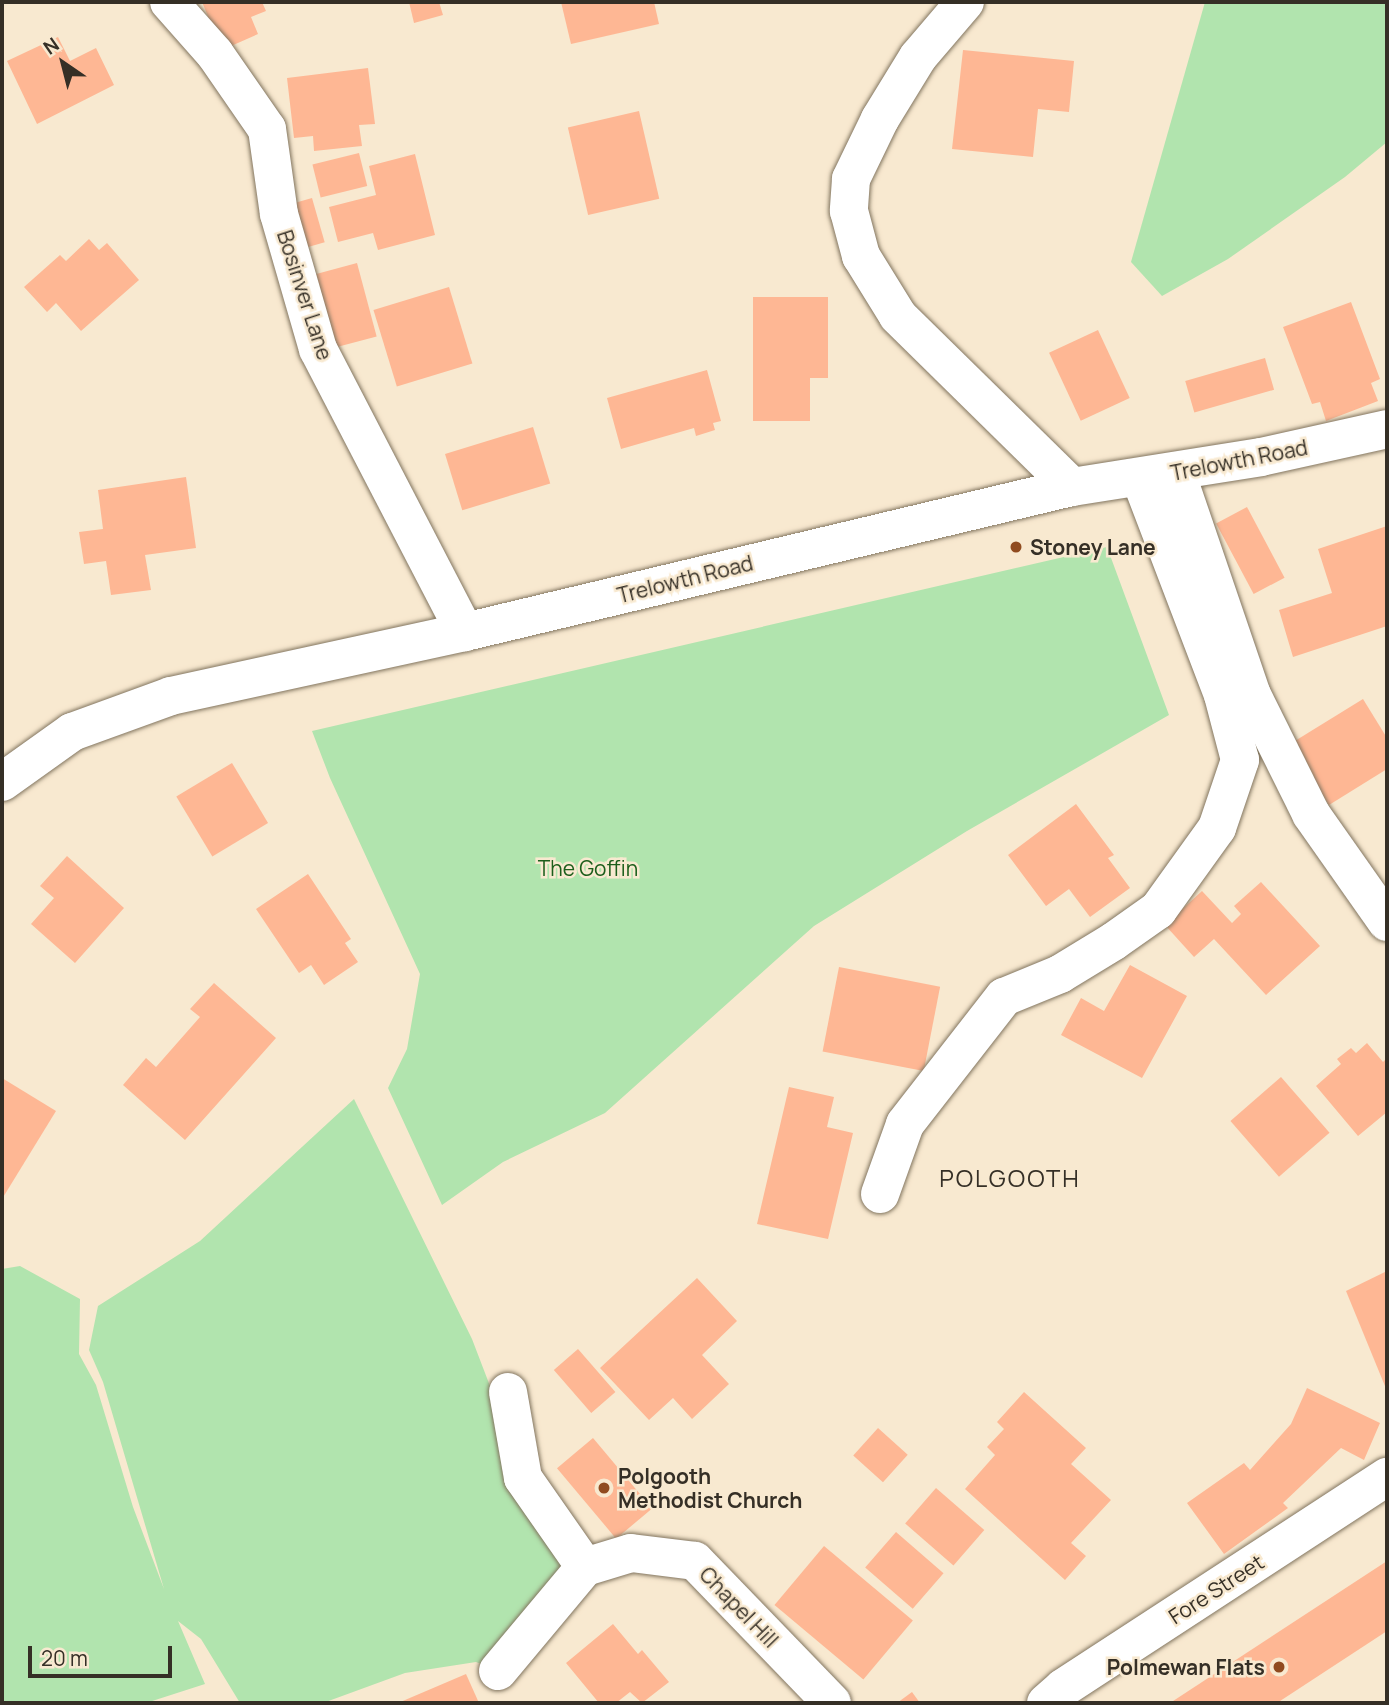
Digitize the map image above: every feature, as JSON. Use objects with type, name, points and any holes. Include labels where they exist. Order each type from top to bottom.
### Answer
[{"type":"street","name":"Bosinver Lane","points":[[169,2],[215,54],[267,129],[279,214],[318,348],[465,632]]},
{"type":"street","points":[[965,2],[918,57],[880,119],[851,179],[849,211],[861,256],[898,316],[1072,487]]},
{"type":"street","name":"Trelowth Road","points":[[2,782],[72,732],[171,696],[465,632],[1072,487],[1158,475],[1387,429]]},
{"type":"street","points":[[1158,475],[1252,695],[1311,814],[1387,922]]},
{"type":"street","points":[[880,1194],[905,1124],[1004,997],[1060,974],[1114,942],[1158,910],[1217,828],[1240,760],[1158,475]]},
{"type":"street","points":[[498,1671],[585,1567],[523,1478],[508,1392]]},
{"type":"street","name":"Fore Street","points":[[1046,1703],[1063,1688],[1387,1477]]},
{"type":"street","name":"Chapel Hill","points":[[585,1567],[631,1553],[695,1561],[832,1703]]},
{"type":"green space","points":[[1205,2],[1387,2],[1387,142],[1345,177],[1228,259],[1162,296],[1131,262]]},
{"type":"green space","name":"The Goffin","points":[[1107,547],[1169,715],[967,831],[814,926],[605,1113],[503,1162],[442,1205],[388,1088],[407,1049],[420,974],[330,778],[312,731]]},
{"type":"green space","points":[[354,1099],[472,1339],[490,1386],[573,1566],[492,1668],[476,1662],[405,1673],[323,1703],[240,1703],[201,1639],[178,1621],[205,1684],[146,1703],[2,1703],[2,1269],[20,1266],[80,1299],[79,1354],[96,1385],[133,1507],[164,1589],[103,1382],[89,1350],[98,1306],[200,1241]]},
{"type":"building","points":[[202,2],[262,2],[266,11],[251,17],[258,34],[222,50]]},
{"type":"building","points":[[409,2],[439,2],[443,15],[414,23]]},
{"type":"building","points":[[561,2],[654,2],[659,24],[571,44]]},
{"type":"building","points":[[58,37],[70,61],[96,48],[114,85],[37,124],[7,61]]},
{"type":"building","points":[[963,50],[1074,61],[1069,112],[1038,109],[1033,157],[952,149]]},
{"type":"building","points":[[368,68],[375,124],[359,125],[362,146],[314,151],[313,136],[294,138],[287,78]]},
{"type":"building","points":[[639,111],[659,199],[588,215],[568,127]]},
{"type":"building","points":[[359,153],[367,186],[321,198],[312,165]]},
{"type":"building","points":[[415,154],[435,235],[378,250],[373,233],[338,242],[329,207],[376,195],[369,166]]},
{"type":"building","points":[[312,198],[325,242],[297,250],[284,206]]},
{"type":"building","points":[[89,239],[99,250],[107,243],[139,280],[81,331],[56,303],[47,312],[24,287],[60,255],[66,261]]},
{"type":"building","points":[[357,263],[377,336],[332,348],[313,275]]},
{"type":"building","points":[[449,287],[472,364],[397,387],[373,310]]},
{"type":"building","points":[[753,297],[828,297],[828,378],[810,378],[810,421],[753,421]]},
{"type":"building","points":[[1351,302],[1380,379],[1371,383],[1378,401],[1326,421],[1320,402],[1312,404],[1283,327]]},
{"type":"building","points":[[1098,330],[1130,398],[1081,421],[1049,353]]},
{"type":"building","points":[[1265,358],[1274,390],[1194,413],[1185,381]]},
{"type":"building","points":[[707,370],[721,421],[713,423],[715,430],[696,436],[694,428],[621,449],[607,398]]},
{"type":"building","points":[[533,427],[550,483],[462,510],[445,454]]},
{"type":"building","points":[[186,477],[196,548],[145,555],[151,590],[111,595],[106,561],[84,564],[79,532],[103,529],[98,490]]},
{"type":"building","points":[[1247,507],[1285,578],[1254,594],[1216,523]]},
{"type":"building","points":[[1387,526],[1387,626],[1293,657],[1279,610],[1332,593],[1318,549]]},
{"type":"building","points":[[1363,699],[1387,738],[1387,769],[1329,805],[1290,744]]},
{"type":"building","points":[[232,763],[268,823],[212,856],[176,796]]},
{"type":"building","points":[[1076,804],[1114,855],[1108,858],[1130,888],[1090,917],[1069,889],[1046,906],[1008,855]]},
{"type":"building","points":[[67,856],[124,908],[75,963],[31,924],[54,898],[40,886]]},
{"type":"building","points":[[308,874],[351,939],[345,943],[358,962],[324,985],[311,965],[299,973],[256,909]]},
{"type":"building","points":[[1261,882],[1320,946],[1266,995],[1214,939],[1194,957],[1165,925],[1202,891],[1232,923],[1241,914],[1234,906]]},
{"type":"building","points":[[1130,965],[1187,996],[1142,1078],[1061,1035],[1081,998],[1104,1011]]},
{"type":"building","points":[[839,967],[940,987],[924,1071],[823,1051]]},
{"type":"building","points":[[214,983],[276,1038],[185,1140],[123,1085],[146,1058],[156,1067],[200,1017],[190,1009]]},
{"type":"building","points":[[1367,1043],[1383,1062],[1387,1058],[1387,1112],[1358,1136],[1316,1086],[1341,1064],[1337,1059],[1351,1048],[1356,1053]]},
{"type":"building","points":[[1281,1077],[1330,1133],[1279,1177],[1230,1121]]},
{"type":"building","points":[[2,1078],[56,1111],[2,1199]]},
{"type":"building","points":[[789,1087],[834,1097],[827,1127],[853,1133],[828,1239],[757,1224]]},
{"type":"building","points":[[1387,1271],[1387,1391],[1346,1291]]},
{"type":"building","points":[[697,1278],[737,1321],[702,1355],[729,1384],[692,1419],[673,1398],[649,1420],[600,1368]]},
{"type":"building","points":[[578,1349],[615,1392],[591,1413],[554,1370]]},
{"type":"building","points":[[1307,1388],[1380,1423],[1364,1460],[1341,1448],[1283,1503],[1288,1508],[1224,1554],[1187,1503],[1244,1463],[1250,1470],[1291,1424]]},
{"type":"building","points":[[1024,1392],[1086,1448],[1071,1464],[1111,1500],[1071,1543],[1086,1556],[1065,1580],[965,1489],[995,1455],[987,1447],[1004,1429],[997,1422]]},
{"type":"building","points":[[878,1428],[908,1455],[883,1482],[853,1455]]},
{"type":"building","name":"Polgooth Methodist Church","points":[[593,1438],[652,1508],[616,1539],[557,1468]]},
{"type":"building","points":[[936,1488],[984,1530],[953,1565],[905,1523]]},
{"type":"building","points":[[896,1532],[944,1573],[913,1609],[865,1567]]},
{"type":"building","points":[[824,1546],[913,1621],[863,1680],[775,1605]]},
{"type":"building","name":"Polmewan Flats","points":[[1387,1561],[1387,1631],[1277,1703],[1170,1703]]},
{"type":"building","points":[[613,1624],[638,1654],[642,1650],[669,1682],[642,1703],[630,1692],[616,1703],[599,1703],[566,1663]]},
{"type":"building","points":[[466,1674],[479,1703],[398,1703]]},
{"type":"building","points":[[912,1692],[920,1703],[897,1703]]},
{"type":"place","name":"Stoney Lane","points":[[1016,547]]},
{"type":"place","name":"Polgooth Methodist Church","points":[[604,1488]]},
{"type":"place","name":"Polmewan Flats","points":[[1279,1667]]},
{"type":"district","name":"POLGOOTH","points":[[1010,1178]]}]
